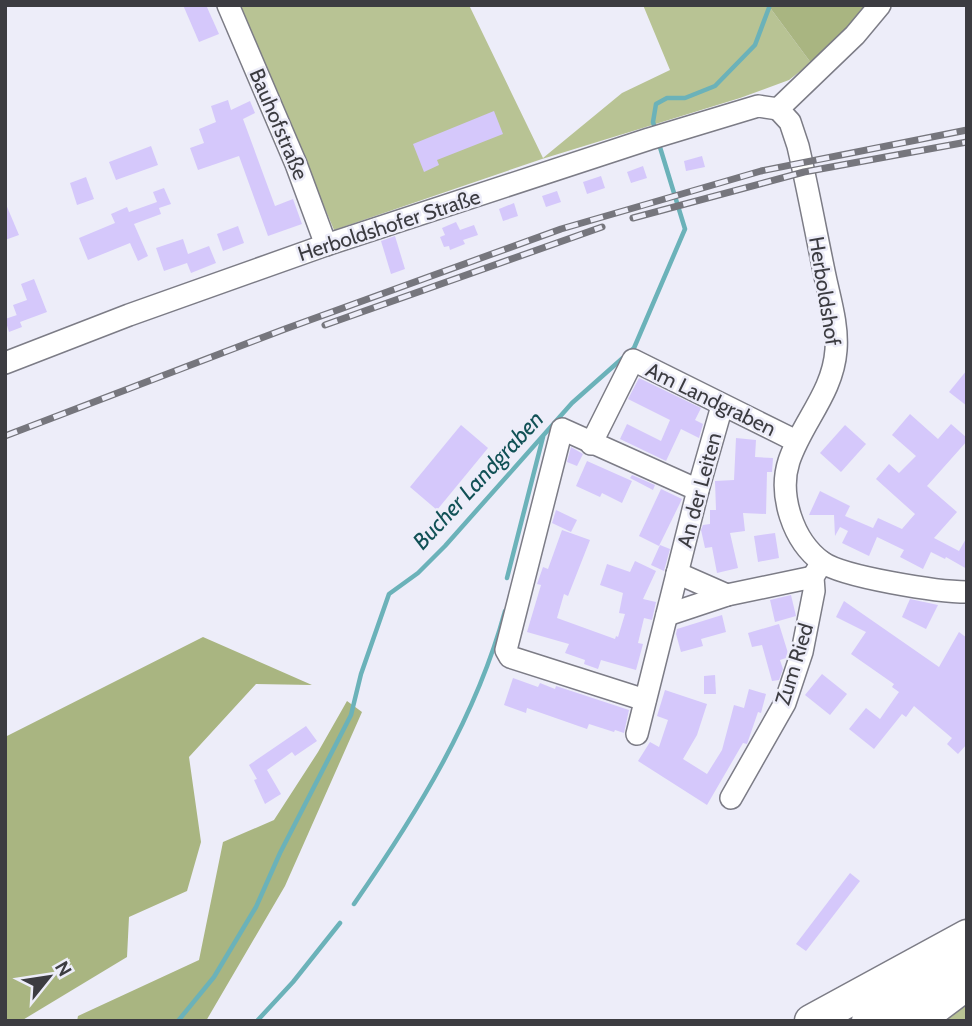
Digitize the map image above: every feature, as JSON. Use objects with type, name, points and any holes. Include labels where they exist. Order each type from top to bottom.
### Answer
[{"type":"highway","points":[[811,1021],[967,936]]},
{"type":"highway","points":[[868,1021],[967,967]]},
{"type":"highway","points":[[918,1021],[967,983]]},
{"type":"street","name":"Bauhofstraße","points":[[228,5],[296,164],[326,245]]},
{"type":"street","points":[[778,109],[855,35],[880,5]]},
{"type":"street","name":"Herboldshofer Straße","points":[[5,363],[129,315],[326,245],[758,106],[778,109]]},
{"type":"street","name":"Herboldshof","points":[[778,109],[790,122],[798,146],[836,336],[832,378],[796,441],[784,482],[785,502],[792,522],[817,569],[967,592]]},
{"type":"street","name":"Am Landgraben","points":[[591,443],[634,360],[796,441]]},
{"type":"street","name":"An der Leiten","points":[[636,734],[722,406]]},
{"type":"street","points":[[645,701],[510,657],[506,650],[562,429],[698,490]]},
{"type":"street","points":[[667,615],[817,569]]},
{"type":"street","name":"Zum Ried","points":[[731,797],[785,703],[802,652],[817,569]]},
{"type":"street","name":"An der Leiten","points":[[677,573],[727,595]]},
{"type":"green space","points":[[239,5],[469,5],[543,158],[622,93],[670,70],[643,5],[768,5],[811,63],[789,80],[740,98],[542,159],[334,230]]},
{"type":"green space","points":[[768,5],[882,5],[811,63]]},
{"type":"green space","points":[[203,637],[312,685],[256,684],[189,757],[201,842],[187,891],[129,917],[127,957],[21,1021],[5,1021],[5,737]]},
{"type":"green space","points":[[347,701],[362,712],[285,886],[206,1021],[77,1021],[78,1016],[199,960],[223,842],[274,820]]},
{"type":"green space","points":[[967,1003],[967,1021],[943,1021]]},
{"type":"building","points":[[183,5],[206,5],[219,34],[199,42]]},
{"type":"building","points":[[228,100],[231,110],[250,101],[255,113],[243,119],[275,206],[293,199],[302,224],[268,236],[239,156],[198,170],[190,148],[204,143],[199,129],[216,122],[211,106]]},
{"type":"building","points":[[494,111],[503,134],[437,160],[439,165],[424,172],[413,144]]},
{"type":"building","points":[[151,146],[158,165],[116,180],[109,162]]},
{"type":"building","points":[[702,156],[705,167],[686,171],[684,161]]},
{"type":"building","points":[[643,166],[647,178],[631,183],[627,172]]},
{"type":"building","points":[[601,176],[605,188],[587,194],[583,182]]},
{"type":"building","points":[[86,177],[94,199],[77,205],[70,183]]},
{"type":"building","points":[[164,188],[171,204],[159,208],[161,214],[134,224],[148,256],[138,261],[130,243],[88,260],[79,238],[115,223],[111,214],[127,207],[129,212],[157,202],[153,192]]},
{"type":"building","points":[[557,191],[561,202],[546,207],[542,196]]},
{"type":"building","points":[[5,202],[19,235],[5,240]]},
{"type":"building","points":[[514,203],[518,216],[503,221],[499,209]]},
{"type":"building","points":[[456,222],[460,230],[474,225],[478,235],[463,240],[465,244],[450,250],[449,246],[444,247],[440,237],[445,235],[442,228]]},
{"type":"building","points":[[238,226],[244,243],[223,251],[217,234]]},
{"type":"building","points":[[395,236],[405,269],[391,274],[381,241]]},
{"type":"building","points":[[183,239],[188,254],[209,246],[216,263],[191,273],[187,263],[164,271],[156,248]]},
{"type":"building","points":[[34,279],[47,312],[20,322],[22,327],[9,332],[5,319],[17,315],[13,305],[27,300],[21,284]]},
{"type":"building","points":[[967,370],[967,406],[949,392]]},
{"type":"building","points":[[639,378],[701,408],[695,420],[703,424],[699,438],[681,429],[666,461],[620,439],[627,424],[661,441],[670,420],[628,399]]},
{"type":"building","points":[[910,414],[938,439],[951,424],[967,438],[927,486],[957,512],[934,538],[959,551],[967,537],[967,569],[931,552],[923,569],[900,557],[904,550],[877,537],[869,556],[842,543],[848,531],[840,527],[835,536],[834,515],[809,515],[820,491],[850,506],[845,516],[873,528],[878,518],[902,529],[915,514],[876,479],[889,464],[899,473],[916,456],[892,435]]},
{"type":"building","points":[[461,425],[488,448],[437,510],[410,487]]},
{"type":"building","points":[[845,425],[866,444],[841,472],[820,453]]},
{"type":"building","points":[[736,438],[756,440],[755,457],[773,458],[772,472],[767,472],[766,514],[743,513],[745,531],[730,533],[738,568],[717,573],[712,547],[705,548],[701,530],[703,525],[710,524],[710,510],[716,510],[715,481],[734,480]]},
{"type":"building","points":[[571,447],[583,454],[577,466],[567,462]]},
{"type":"building","points":[[587,461],[632,481],[622,503],[602,493],[600,497],[576,486]]},
{"type":"building","points":[[632,475],[655,485],[653,490],[630,478]]},
{"type":"building","points":[[661,489],[682,499],[659,546],[639,536]]},
{"type":"building","points":[[556,510],[577,520],[571,532],[552,523]]},
{"type":"building","points":[[562,530],[590,540],[568,596],[564,594],[557,618],[615,639],[625,614],[619,613],[623,593],[600,585],[607,564],[630,572],[635,561],[656,571],[643,599],[656,602],[652,620],[644,618],[638,643],[643,644],[636,670],[601,660],[598,669],[584,664],[585,660],[565,653],[569,644],[527,632],[541,585],[537,584],[543,567],[548,569]]},
{"type":"building","points":[[775,533],[779,558],[758,562],[754,536]]},
{"type":"building","points":[[660,545],[670,549],[664,571],[651,565]]},
{"type":"building","points":[[791,595],[796,616],[775,622],[770,600]]},
{"type":"building","points":[[910,599],[938,605],[926,629],[902,617]]},
{"type":"building","points":[[844,601],[939,667],[959,632],[967,638],[967,744],[958,754],[947,744],[952,738],[914,706],[906,717],[902,714],[874,749],[849,729],[866,708],[880,719],[899,692],[892,687],[894,684],[851,654],[866,632],[836,617]]},
{"type":"building","points":[[722,615],[726,632],[701,639],[703,646],[681,652],[677,629]]},
{"type":"building","points":[[779,624],[788,653],[786,658],[780,660],[783,669],[779,680],[772,681],[762,645],[752,647],[748,633]]},
{"type":"building","points":[[822,674],[847,694],[830,715],[805,695]]},
{"type":"building","points":[[715,675],[716,694],[704,694],[704,676]]},
{"type":"building","points":[[513,678],[538,687],[540,683],[555,689],[556,686],[629,710],[624,733],[589,724],[587,729],[527,708],[526,713],[504,705]]},
{"type":"building","points":[[749,689],[766,694],[761,713],[758,712],[747,744],[743,743],[707,805],[638,761],[650,742],[659,747],[668,720],[657,716],[665,690],[707,704],[697,735],[683,759],[707,774],[722,750],[734,705],[744,708]]},
{"type":"building","points":[[306,726],[317,741],[295,756],[292,752],[267,770],[281,794],[265,804],[249,765]]},
{"type":"building","points":[[850,873],[860,881],[806,951],[796,944]]},
{"type":"waterway","name":"Bucher Landgraben","points":[[656,132],[653,122],[656,104],[667,98],[685,98],[715,86],[755,45],[770,5]]},
{"type":"waterway","name":"Bucher Landgraben","points":[[178,1021],[214,977],[256,907],[280,853],[351,715],[361,674],[389,594],[418,573],[445,546],[572,403],[634,348],[685,229],[659,144]]},
{"type":"waterway","points":[[507,578],[543,437]]},
{"type":"waterway","points":[[354,904],[400,835],[442,764],[478,689],[505,611]]},
{"type":"waterway","points":[[257,1021],[293,982],[340,923]]},
{"type":"railway","points":[[5,436],[285,329],[561,229],[761,171],[967,130]]},
{"type":"railway","points":[[633,218],[804,172],[967,142]]},
{"type":"railway","points":[[325,325],[602,227]]}]
